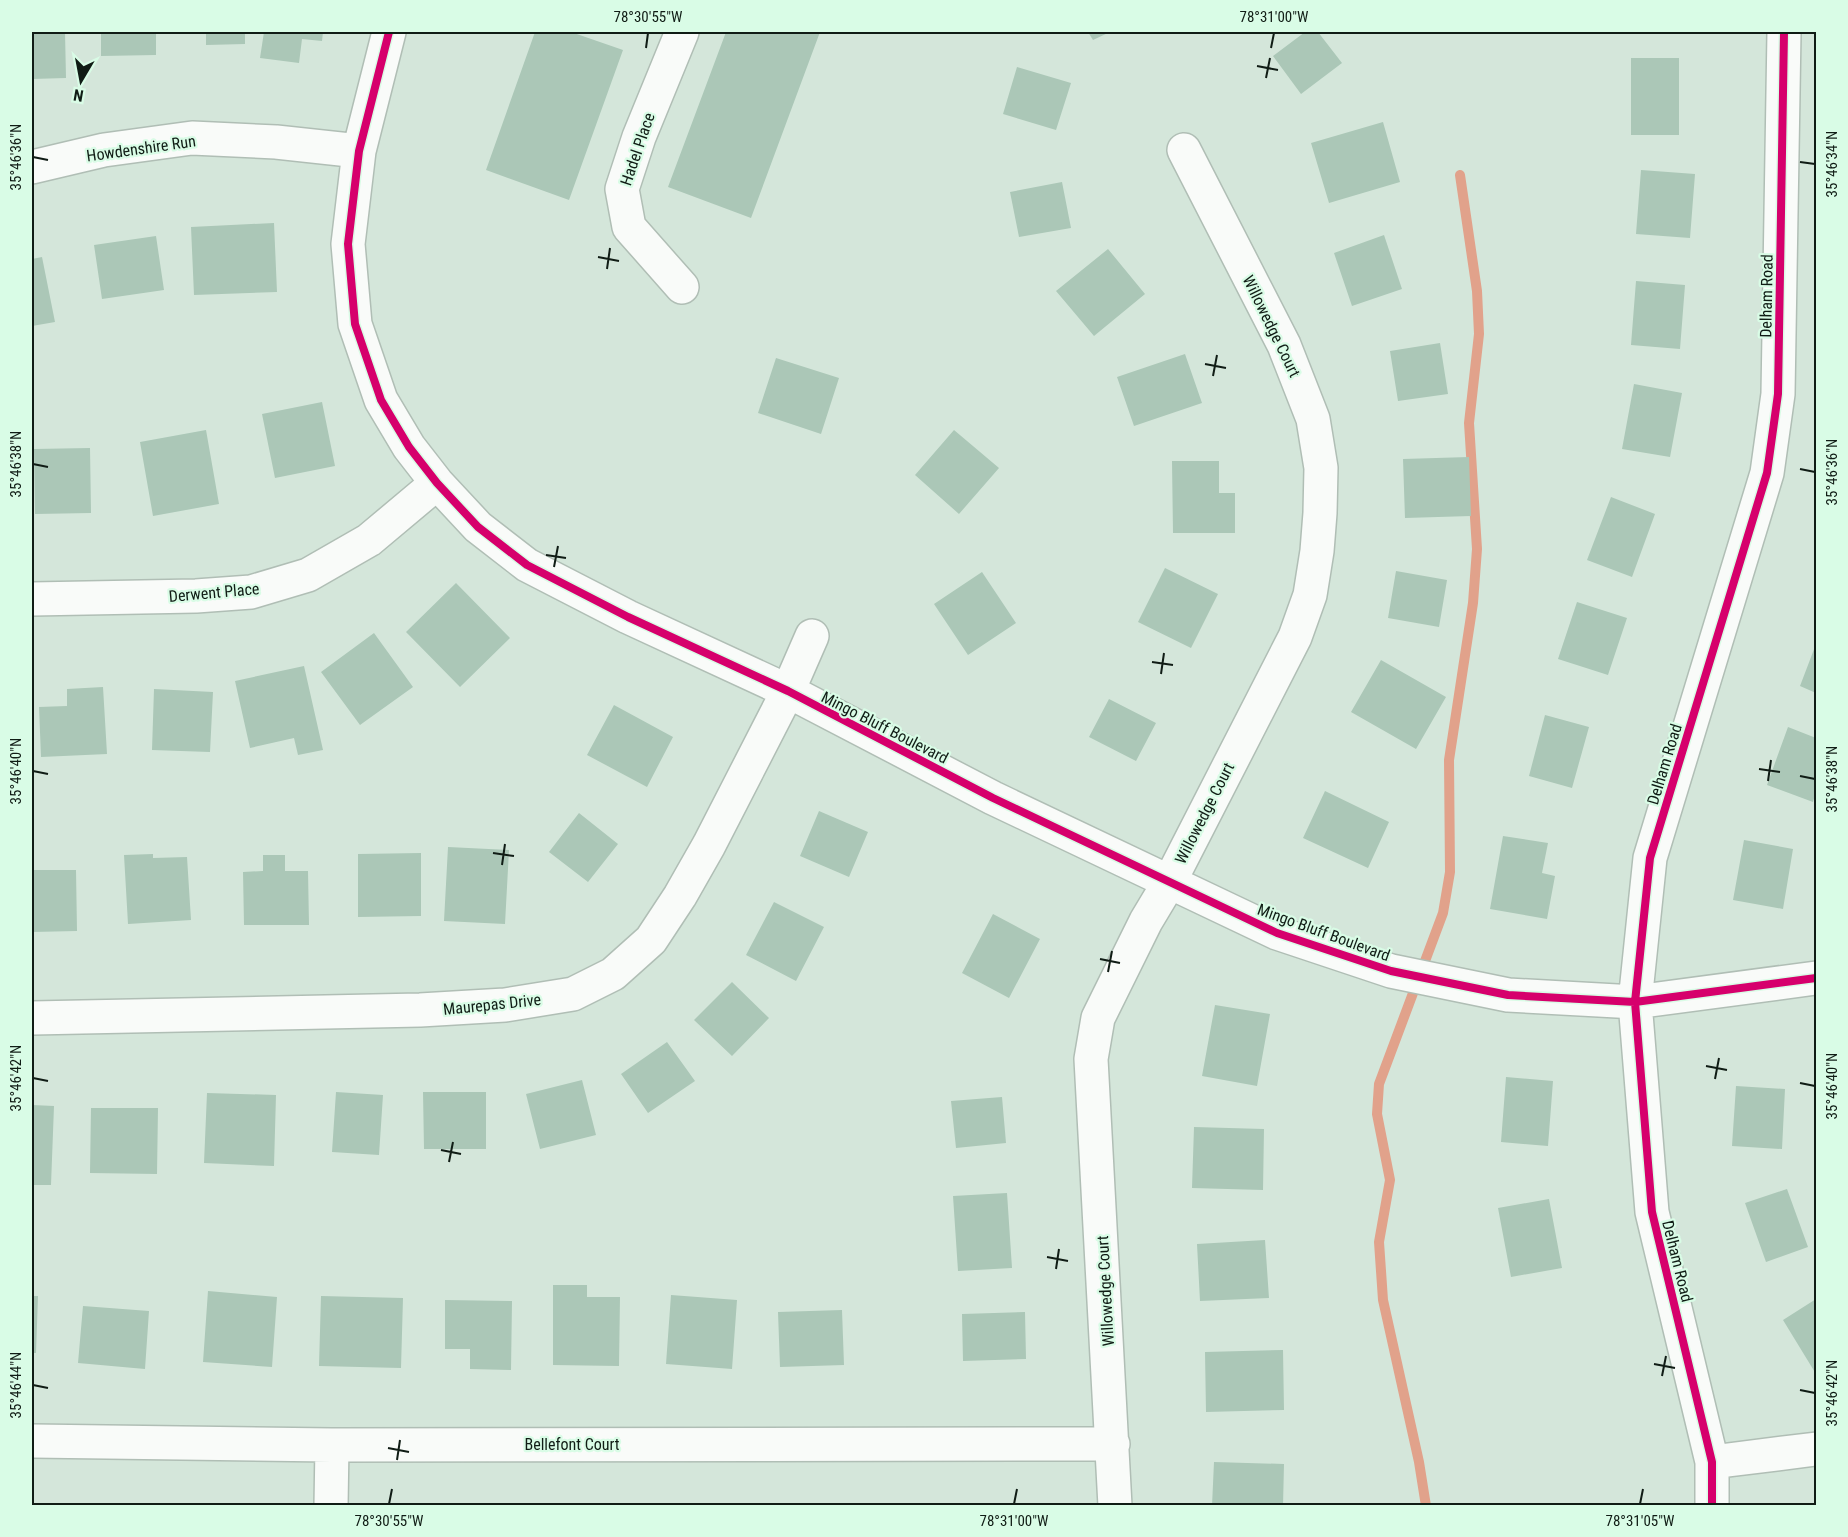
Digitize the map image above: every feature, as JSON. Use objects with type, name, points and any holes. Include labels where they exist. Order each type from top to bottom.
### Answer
[{"type":"street","name":"Mingo Bluff Boulevard","points":[[389,32],[359,151],[348,244],[355,324],[381,400],[409,447],[437,483],[478,527],[527,565],[628,617],[788,691],[993,798],[1277,933],[1391,971],[1508,994],[1635,1002],[1816,978]]},
{"type":"street","name":"Hadel Place","points":[[682,32],[639,137],[622,189],[629,227],[682,287]]},
{"type":"street","name":"Delham Road","points":[[1712,1506],[1712,1462],[1652,1212],[1635,1002],[1650,858],[1767,473],[1778,394],[1784,32]]},
{"type":"street","name":"Howdenshire Run","points":[[32,167],[104,150],[192,138],[276,142],[359,151]]},
{"type":"street","name":"Willowedge Court","points":[[1115,1506],[1091,1059],[1098,1018],[1146,921],[1170,881],[1295,637],[1310,596],[1317,551],[1321,490],[1321,468],[1313,419],[1284,345],[1184,150]]},
{"type":"street","name":"Derwent Place","points":[[32,599],[196,596],[251,592],[308,575],[369,540],[437,483]]},
{"type":"street","name":"Maurepas Drive","points":[[32,1017],[420,1010],[505,1005],[573,994],[613,974],[651,940],[680,896],[709,845],[788,691],[812,636]]},
{"type":"street","name":"Bellefont Court","points":[[32,1441],[332,1445],[1113,1444]]},
{"type":"street","points":[[331,1506],[332,1445]]},
{"type":"street","points":[[1712,1462],[1816,1449]]},
{"type":"building","points":[[32,32],[65,32],[66,78],[32,79]]},
{"type":"building","points":[[101,32],[156,32],[156,55],[101,56]]},
{"type":"building","points":[[206,32],[245,32],[245,44],[206,45]]},
{"type":"building","points":[[264,32],[323,32],[322,41],[302,39],[299,63],[260,58]]},
{"type":"building","points":[[535,32],[571,32],[623,50],[569,200],[486,170]]},
{"type":"building","points":[[726,32],[820,32],[751,218],[668,187]]},
{"type":"building","points":[[1088,32],[1110,32],[1093,40]]},
{"type":"building","points":[[1305,32],[1318,32],[1342,63],[1301,94],[1273,56]]},
{"type":"building","points":[[1631,58],[1679,58],[1679,135],[1631,135]]},
{"type":"building","points":[[1017,67],[1071,83],[1056,130],[1003,114]]},
{"type":"building","points":[[1383,122],[1400,182],[1329,203],[1311,143]]},
{"type":"building","points":[[1641,170],[1695,174],[1690,238],[1636,234]]},
{"type":"building","points":[[1062,182],[1071,228],[1019,237],[1010,192]]},
{"type":"building","points":[[274,223],[277,292],[194,295],[191,227]]},
{"type":"building","points":[[1384,235],[1402,289],[1352,306],[1334,253]]},
{"type":"building","points":[[156,236],[164,290],[102,299],[94,245]]},
{"type":"building","points":[[1108,249],[1145,294],[1094,336],[1056,291]]},
{"type":"building","points":[[42,257],[55,322],[32,326],[32,259]]},
{"type":"building","points":[[1636,281],[1685,285],[1680,349],[1631,345]]},
{"type":"building","points":[[1440,343],[1448,394],[1398,401],[1390,351]]},
{"type":"building","points":[[1185,354],[1202,403],[1134,426],[1117,377]]},
{"type":"building","points":[[776,358],[839,378],[821,434],[758,413]]},
{"type":"building","points":[[1634,384],[1682,393],[1670,457],[1622,449]]},
{"type":"building","points":[[322,402],[335,466],[275,478],[262,414]]},
{"type":"building","points":[[206,430],[219,504],[153,516],[140,442]]},
{"type":"building","points":[[954,430],[999,468],[959,514],[915,475]]},
{"type":"building","points":[[90,448],[91,513],[35,514],[34,449]]},
{"type":"building","points":[[1469,457],[1471,516],[1405,518],[1403,459]]},
{"type":"building","points":[[1172,461],[1219,461],[1219,493],[1235,493],[1235,533],[1173,533]]},
{"type":"building","points":[[1611,497],[1655,514],[1632,577],[1587,560]]},
{"type":"building","points":[[1165,568],[1218,594],[1191,648],[1138,622]]},
{"type":"building","points":[[1396,571],[1447,580],[1439,627],[1388,618]]},
{"type":"building","points":[[982,572],[1016,623],[968,655],[934,604]]},
{"type":"building","points":[[456,583],[510,638],[460,687],[406,632]]},
{"type":"building","points":[[1577,602],[1627,618],[1608,675],[1558,659]]},
{"type":"building","points":[[374,633],[413,687],[360,725],[321,672]]},
{"type":"building","points":[[1816,644],[1816,693],[1800,686]]},
{"type":"building","points":[[1381,660],[1446,697],[1416,749],[1351,712]]},
{"type":"building","points":[[304,666],[323,750],[298,755],[294,738],[250,748],[235,681]]},
{"type":"building","points":[[103,687],[107,754],[41,757],[39,707],[67,706],[67,689]]},
{"type":"building","points":[[154,689],[213,692],[210,752],[152,750]]},
{"type":"building","points":[[1109,699],[1156,723],[1136,761],[1089,737]]},
{"type":"building","points":[[614,705],[673,737],[647,787],[587,755]]},
{"type":"building","points":[[1545,715],[1589,727],[1572,788],[1529,776]]},
{"type":"building","points":[[1788,727],[1816,738],[1816,791],[1813,802],[1767,785]]},
{"type":"building","points":[[1325,791],[1389,822],[1368,868],[1303,838]]},
{"type":"building","points":[[819,811],[868,832],[849,877],[800,856]]},
{"type":"building","points":[[579,813],[618,844],[588,882],[549,852]]},
{"type":"building","points":[[1503,836],[1548,843],[1542,873],[1555,876],[1547,919],[1490,909]]},
{"type":"building","points":[[1744,840],[1793,849],[1783,909],[1733,900]]},
{"type":"building","points":[[448,847],[509,850],[505,924],[444,921]]},
{"type":"building","points":[[421,853],[421,916],[358,917],[358,854]]},
{"type":"building","points":[[153,854],[153,858],[187,857],[191,920],[128,924],[124,855]]},
{"type":"building","points":[[263,855],[285,855],[285,871],[308,871],[309,925],[244,925],[243,872],[263,871]]},
{"type":"building","points":[[32,870],[76,870],[77,931],[32,932]]},
{"type":"building","points":[[774,902],[824,927],[796,981],[746,955]]},
{"type":"building","points":[[993,914],[1040,939],[1009,998],[962,973]]},
{"type":"building","points":[[732,982],[769,1018],[732,1056],[694,1020]]},
{"type":"building","points":[[1215,1005],[1270,1014],[1257,1086],[1202,1076]]},
{"type":"building","points":[[667,1042],[695,1081],[648,1113],[621,1074]]},
{"type":"building","points":[[1506,1077],[1553,1081],[1548,1146],[1501,1142]]},
{"type":"building","points":[[582,1080],[596,1135],[540,1149],[526,1094]]},
{"type":"building","points":[[1736,1086],[1785,1089],[1782,1149],[1732,1146]]},
{"type":"building","points":[[336,1092],[383,1095],[379,1155],[332,1152]]},
{"type":"building","points":[[423,1092],[486,1092],[486,1149],[424,1149]]},
{"type":"building","points":[[207,1093],[276,1095],[274,1166],[204,1163]]},
{"type":"building","points":[[1002,1097],[1006,1143],[956,1148],[951,1101]]},
{"type":"building","points":[[32,1105],[54,1106],[51,1185],[32,1185]]},
{"type":"building","points":[[91,1108],[158,1108],[157,1174],[90,1173]]},
{"type":"building","points":[[1194,1127],[1264,1129],[1263,1190],[1192,1188]]},
{"type":"building","points":[[1787,1189],[1808,1247],[1766,1262],[1745,1203]]},
{"type":"building","points":[[1007,1193],[1012,1268],[958,1271],[953,1196]]},
{"type":"building","points":[[1549,1199],[1562,1268],[1511,1277],[1498,1208]]},
{"type":"building","points":[[1265,1240],[1269,1298],[1200,1301],[1197,1244]]},
{"type":"building","points":[[553,1285],[587,1285],[587,1297],[620,1297],[619,1366],[553,1365]]},
{"type":"building","points":[[208,1291],[277,1297],[272,1367],[203,1362]]},
{"type":"building","points":[[671,1295],[737,1300],[732,1369],[666,1364]]},
{"type":"building","points":[[32,1296],[38,1296],[36,1353],[32,1353]]},
{"type":"building","points":[[321,1296],[403,1298],[401,1368],[319,1366]]},
{"type":"building","points":[[1816,1299],[1816,1374],[1783,1320]]},
{"type":"building","points":[[445,1300],[512,1301],[511,1370],[470,1369],[470,1349],[445,1349]]},
{"type":"building","points":[[83,1306],[149,1311],[145,1369],[78,1363]]},
{"type":"building","points":[[842,1310],[844,1365],[780,1367],[778,1312]]},
{"type":"building","points":[[1025,1312],[1026,1359],[963,1361],[962,1314]]},
{"type":"building","points":[[1283,1350],[1284,1410],[1206,1412],[1205,1352]]},
{"type":"building","points":[[1214,1462],[1284,1464],[1283,1506],[1212,1506]]},
{"type":"waterway","points":[[1426,1506],[1419,1462],[1383,1300],[1379,1242],[1390,1180],[1377,1114],[1379,1084],[1443,913],[1450,872],[1449,760],[1473,603],[1477,549],[1469,423],[1479,334],[1477,291],[1460,175]]},
{"type":"cycle path","points":[[389,32],[359,151],[348,244],[355,324],[381,400],[409,447],[437,483],[478,527],[527,565],[628,617],[788,691],[993,798],[1277,933],[1391,971],[1508,995],[1635,1002],[1816,978]]},
{"type":"cycle path","points":[[1712,1506],[1712,1462],[1652,1212],[1635,1002],[1650,858],[1767,473],[1778,394],[1784,32]]}]
